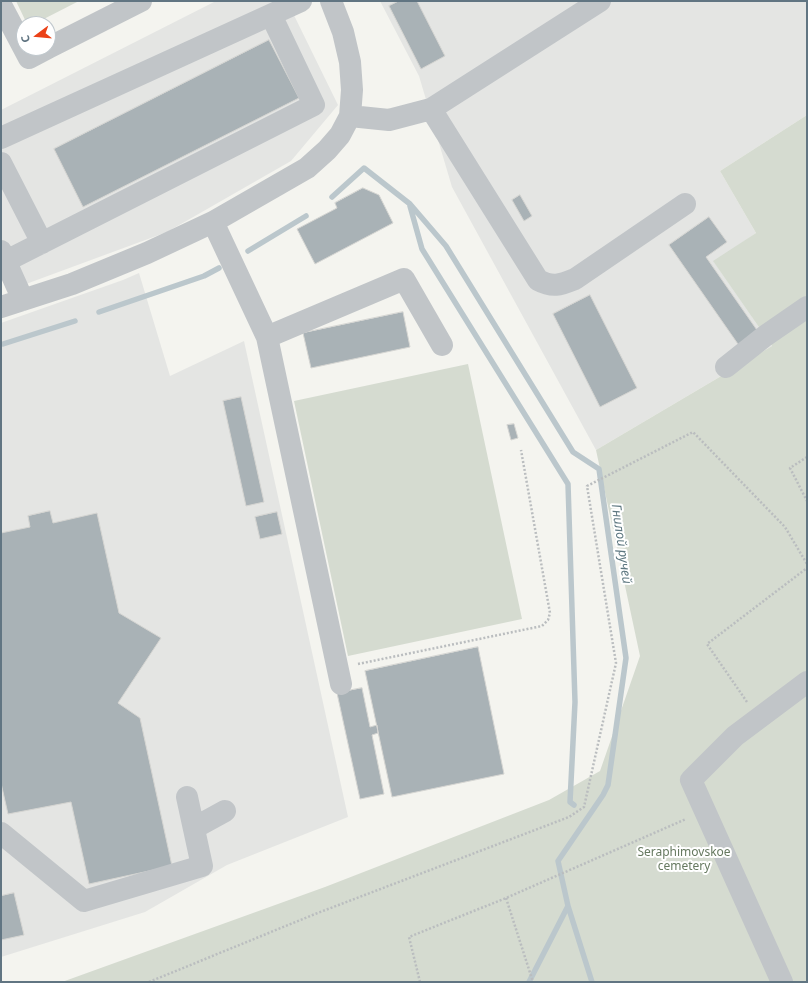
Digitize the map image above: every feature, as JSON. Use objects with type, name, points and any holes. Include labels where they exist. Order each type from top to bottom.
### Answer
[{"type":"street","points":[[56,44],[141,1]]},
{"type":"street","points":[[1,138],[302,1]]},
{"type":"street","points":[[1,307],[86,278],[146,253],[213,222],[307,168],[327,150],[340,135],[350,116],[352,90],[350,62],[343,32],[331,1]]},
{"type":"street","points":[[350,116],[390,120],[431,109],[600,1]]},
{"type":"street","points":[[1,6],[16,34]]},
{"type":"street","points":[[23,300],[3,256],[42,243],[314,105],[271,15]]},
{"type":"street","points":[[431,109],[538,280],[548,286],[560,285],[575,279],[685,204]]},
{"type":"street","points":[[1,162],[42,243]]},
{"type":"street","points":[[213,222],[267,337],[339,676]]},
{"type":"street","points":[[267,337],[404,279],[442,345]]},
{"type":"street","points":[[726,367],[764,336],[807,307]]},
{"type":"street","points":[[782,982],[691,780],[736,736],[807,682]]},
{"type":"street","points":[[1,833],[84,901],[202,866],[187,797]]},
{"type":"street","points":[[194,828],[225,811]]},
{"type":"path","points":[[149,982],[315,914],[570,817],[584,807],[616,663],[587,486],[693,432],[785,527],[807,564]]},
{"type":"path","points":[[339,676],[542,626],[548,620],[550,613],[521,450]]},
{"type":"path","points":[[807,457],[790,468],[807,501]]},
{"type":"path","points":[[758,719],[707,644],[807,568]]},
{"type":"path","points":[[420,982],[409,936],[506,898],[706,811]]},
{"type":"path","points":[[506,898],[534,982]]},
{"type":"shaded area","points":[[216,1],[287,1],[338,105],[291,161],[167,232],[7,291],[1,276],[1,110]]},
{"type":"shaded area","points":[[380,1],[807,1],[807,115],[720,171],[756,233],[714,262],[772,346],[596,450],[452,187],[419,76]]},
{"type":"shaded area","points":[[139,273],[170,376],[244,341],[348,817],[227,865],[145,912],[1,957],[1,323]]},
{"type":"green space","points":[[16,1],[79,1],[50,16],[23,16]]},
{"type":"green space","name":"Seraphimovskoe cemetery","points":[[807,115],[807,982],[62,982],[325,887],[549,800],[600,771],[640,656],[596,450],[772,346],[713,261],[756,233],[720,171]]},
{"type":"green space","points":[[468,364],[522,619],[348,656],[294,401]]},
{"type":"building","points":[[399,1],[417,1],[445,56],[421,69],[389,6]]},
{"type":"building","points":[[269,40],[299,98],[83,207],[54,149]]},
{"type":"building","points":[[363,188],[379,195],[393,223],[315,264],[297,229],[337,208],[335,203]]},
{"type":"building","points":[[520,195],[532,216],[524,221],[512,200]]},
{"type":"building","points":[[709,217],[727,242],[706,257],[759,333],[740,347],[669,245]]},
{"type":"building","points":[[590,295],[637,388],[600,407],[553,314]]},
{"type":"building","points":[[403,312],[410,347],[311,368],[303,333]]},
{"type":"building","points":[[241,397],[264,502],[246,506],[223,401]]},
{"type":"building","points":[[514,424],[518,438],[511,440],[507,425]]},
{"type":"building","points":[[50,511],[53,523],[97,513],[119,613],[161,638],[118,703],[140,718],[172,866],[89,884],[71,802],[8,814],[1,783],[1,533],[30,527],[28,516]]},
{"type":"building","points":[[277,512],[282,534],[260,539],[255,517]]},
{"type":"building","points":[[478,647],[504,774],[392,797],[365,671]]},
{"type":"building","points":[[362,688],[370,727],[377,725],[378,733],[372,735],[384,794],[360,799],[337,693]]},
{"type":"building","points":[[14,893],[24,935],[1,940],[1,896]]},
{"type":"waterway","name":"Гнилой ручей","points":[[332,197],[364,168],[410,204],[446,246],[573,452],[599,469],[626,658],[608,785],[603,795],[558,861],[568,906],[529,982]]},
{"type":"waterway","points":[[410,206],[422,249],[568,484],[575,702],[570,802],[574,805]]},
{"type":"waterway","points":[[248,251],[306,216]]},
{"type":"waterway","points":[[99,312],[204,276],[219,268]]},
{"type":"waterway","points":[[3,344],[75,321]]},
{"type":"waterway","points":[[568,906],[592,982]]}]
